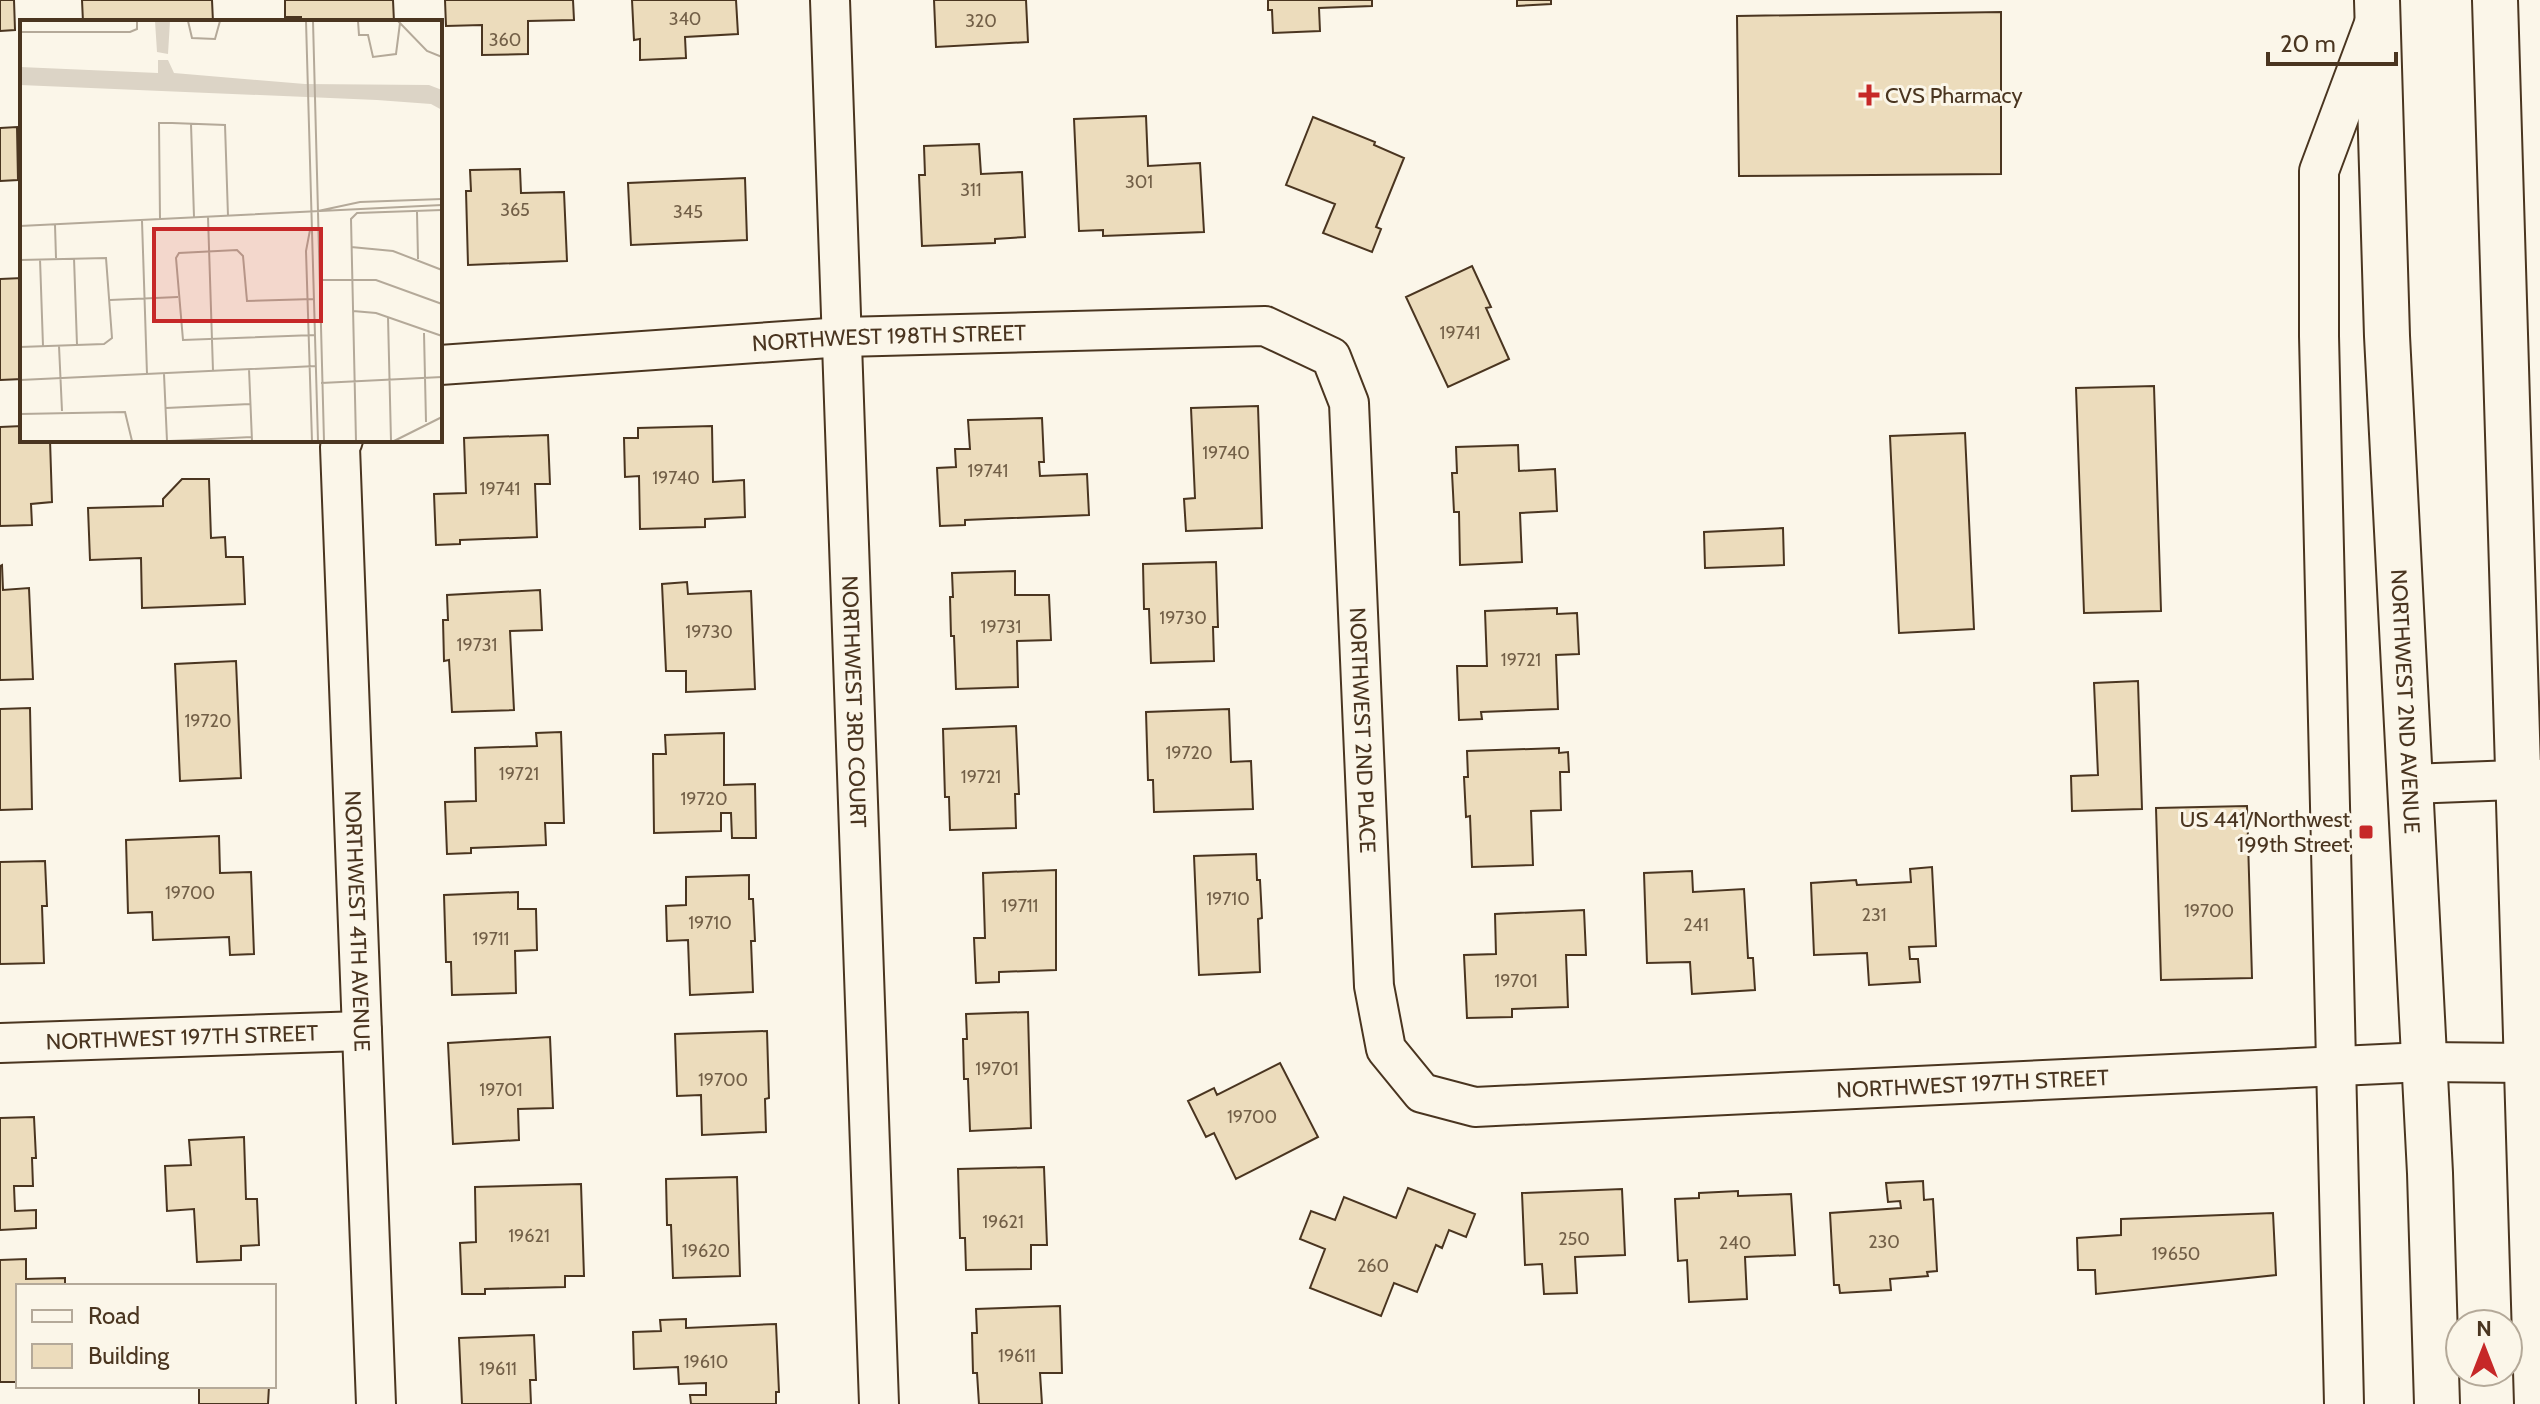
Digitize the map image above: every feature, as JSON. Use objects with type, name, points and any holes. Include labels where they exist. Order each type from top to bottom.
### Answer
[{"type":"main road","points":[[2495,0],[2529,780],[2526,1063],[2537,1404]]},
{"type":"main road","name":"NORTHWEST 2ND AVENUE","points":[[2377,7],[2387,336],[2430,1173],[2437,1404]]},
{"type":"street","name":"NORTHWEST 3RD COURT","points":[[830,0],[879,1404]]},
{"type":"street","points":[[2344,1404],[2319,336],[2319,171],[2377,7]]},
{"type":"street","name":"NORTHWEST 198TH STREET","points":[[442,365],[843,337],[1265,326],[1331,357]]},
{"type":"street","name":"NORTHWEST 2ND PLACE","points":[[1331,357],[1349,403],[1374,986],[1386,1049],[1422,1093]]},
{"type":"street","name":"NORTHWEST 4TH AVENUE","points":[[342,442],[376,1404]]},
{"type":"street","points":[[2410,784],[2529,780]]},
{"type":"street","name":"NORTHWEST 197TH STREET","points":[[0,1043],[362,1031]]},
{"type":"street","name":"NORTHWEST 197TH STREET","points":[[1422,1093],[1475,1107],[2424,1062],[2526,1063]]},
{"type":"building","points":[[0,0],[14,0],[15,30],[0,31]]},
{"type":"building","points":[[82,0],[212,0],[213,20],[83,20]]},
{"type":"building","points":[[285,0],[393,0],[394,20],[301,20],[301,17],[285,17]]},
{"type":"building","points":[[445,0],[573,0],[574,20],[528,21],[528,54],[482,55],[482,25],[446,26]]},
{"type":"building","points":[[632,0],[736,0],[738,34],[685,37],[686,58],[640,60],[640,39],[634,40]]},
{"type":"building","points":[[934,0],[1026,0],[1028,42],[936,47]]},
{"type":"building","points":[[1268,0],[1372,0],[1372,6],[1319,8],[1320,31],[1273,33],[1272,10],[1268,10]]},
{"type":"building","points":[[1517,0],[1551,0],[1551,4],[1517,6]]},
{"type":"building","name":"CVS Pharmacy","points":[[2001,12],[2001,174],[1739,176],[1737,16]]},
{"type":"building","points":[[1146,116],[1148,166],[1200,163],[1204,232],[1103,236],[1103,230],[1079,231],[1074,119]]},
{"type":"building","points":[[1313,117],[1375,142],[1374,145],[1404,158],[1376,227],[1381,229],[1372,252],[1323,233],[1335,204],[1286,185]]},
{"type":"building","points":[[17,127],[18,180],[0,181],[0,128]]},
{"type":"building","points":[[979,144],[981,174],[1022,172],[1025,237],[995,239],[995,243],[922,246],[919,175],[925,175],[924,146]]},
{"type":"building","points":[[520,169],[521,193],[564,192],[567,261],[468,265],[466,191],[471,191],[470,170]]},
{"type":"building","points":[[745,178],[747,240],[631,245],[628,183]]},
{"type":"building","points":[[1472,266],[1491,307],[1486,308],[1509,359],[1448,387],[1406,297]]},
{"type":"building","points":[[20,278],[20,379],[0,380],[0,279]]},
{"type":"building","points":[[2154,386],[2161,611],[2084,613],[2076,388]]},
{"type":"building","points":[[1258,406],[1262,528],[1186,531],[1184,499],[1195,498],[1191,408]]},
{"type":"building","points":[[1042,418],[1044,462],[1039,462],[1040,476],[1087,474],[1089,515],[965,520],[965,525],[940,526],[937,468],[956,467],[955,449],[970,449],[968,420]]},
{"type":"building","points":[[20,426],[20,442],[50,442],[52,502],[31,504],[32,525],[0,526],[0,427]]},
{"type":"building","points":[[712,426],[713,482],[744,480],[745,517],[705,519],[705,527],[640,529],[639,476],[625,477],[624,438],[638,438],[638,428]]},
{"type":"building","points":[[1965,433],[1974,629],[1899,633],[1890,436]]},
{"type":"building","points":[[548,435],[550,484],[535,484],[537,537],[460,540],[460,544],[436,545],[434,494],[466,493],[464,438]]},
{"type":"building","points":[[1518,445],[1519,471],[1555,469],[1557,511],[1520,513],[1522,562],[1460,565],[1459,512],[1454,512],[1452,473],[1457,473],[1456,447]]},
{"type":"building","points":[[182,479],[209,479],[211,538],[225,537],[226,557],[243,557],[245,604],[142,608],[141,558],[90,560],[88,508],[163,506],[163,499]]},
{"type":"building","points":[[1783,528],[1784,565],[1705,568],[1704,532]]},
{"type":"building","points":[[1216,562],[1218,627],[1213,627],[1214,661],[1151,663],[1149,609],[1144,609],[1143,564]]},
{"type":"building","points":[[2,565],[3,590],[29,588],[33,679],[0,680]]},
{"type":"building","points":[[1015,571],[1015,595],[1049,595],[1051,640],[1017,641],[1018,687],[956,689],[954,636],[951,636],[952,573]]},
{"type":"building","points":[[687,582],[688,594],[751,591],[755,689],[686,692],[686,671],[666,671],[662,584]]},
{"type":"building","points":[[540,590],[542,630],[510,631],[514,710],[452,712],[449,660],[444,661],[443,620],[448,620],[447,595]]},
{"type":"building","points":[[1557,608],[1557,614],[1577,613],[1579,654],[1556,655],[1558,709],[1481,712],[1482,719],[1459,720],[1457,666],[1487,666],[1485,611]]},
{"type":"building","points":[[236,661],[241,778],[180,781],[175,664]]},
{"type":"building","points":[[2138,681],[2142,809],[2072,811],[2071,776],[2098,775],[2094,683]]},
{"type":"building","points":[[30,708],[32,809],[0,810],[0,709]]},
{"type":"building","points":[[1229,709],[1231,762],[1251,761],[1253,809],[1154,812],[1153,780],[1148,780],[1146,712]]},
{"type":"building","points":[[1016,726],[1019,794],[1015,794],[1016,828],[950,830],[949,797],[945,797],[943,729]]},
{"type":"building","points":[[561,732],[564,823],[545,823],[546,845],[471,848],[471,853],[447,854],[445,802],[476,801],[475,748],[537,746],[536,733]]},
{"type":"building","points":[[724,733],[724,785],[755,784],[756,838],[732,838],[731,813],[721,813],[721,831],[654,833],[653,754],[666,754],[665,735]]},
{"type":"building","points":[[1559,748],[1559,753],[1568,752],[1569,772],[1560,772],[1561,810],[1531,811],[1533,865],[1472,867],[1470,816],[1466,817],[1464,777],[1468,777],[1467,751]]},
{"type":"building","points":[[2247,806],[2252,978],[2161,980],[2156,808]]},
{"type":"building","points":[[219,836],[220,873],[251,872],[254,954],[230,955],[229,937],[153,940],[152,912],[128,913],[126,840]]},
{"type":"building","points":[[1256,854],[1262,918],[1258,919],[1260,972],[1199,975],[1194,856]]},
{"type":"building","points":[[45,861],[47,906],[42,906],[44,963],[0,964],[0,862]]},
{"type":"building","points":[[1932,867],[1936,946],[1909,947],[1910,959],[1918,959],[1920,982],[1869,985],[1867,953],[1814,955],[1811,883],[1856,880],[1857,885],[1911,882],[1910,869]]},
{"type":"building","points":[[1056,870],[1056,970],[999,972],[999,982],[976,983],[974,938],[985,938],[983,873]]},
{"type":"building","points":[[1692,871],[1693,892],[1744,889],[1748,958],[1753,958],[1755,990],[1692,994],[1690,962],[1647,963],[1644,873]]},
{"type":"building","points":[[749,875],[755,941],[751,941],[753,992],[690,995],[688,940],[667,941],[666,906],[686,905],[686,877]]},
{"type":"building","points":[[518,892],[518,909],[536,909],[537,950],[515,951],[516,993],[452,995],[451,962],[446,962],[444,895]]},
{"type":"building","points":[[1584,910],[1586,955],[1566,955],[1568,1007],[1512,1009],[1512,1017],[1467,1018],[1464,955],[1496,954],[1495,914]]},
{"type":"building","points":[[1028,1012],[1031,1128],[970,1131],[968,1079],[964,1079],[966,1014]]},
{"type":"building","points":[[767,1031],[769,1098],[765,1099],[766,1132],[702,1135],[701,1095],[677,1096],[675,1034]]},
{"type":"building","points":[[550,1037],[553,1108],[518,1109],[519,1140],[453,1144],[448,1043]]},
{"type":"building","points":[[1280,1063],[1318,1137],[1236,1179],[1214,1133],[1206,1137],[1188,1101],[1214,1088],[1217,1095]]},
{"type":"building","points":[[34,1117],[36,1158],[32,1158],[33,1186],[14,1186],[15,1211],[36,1210],[36,1228],[0,1230],[0,1118]]},
{"type":"building","points":[[244,1137],[246,1199],[257,1199],[259,1245],[241,1246],[241,1260],[197,1262],[194,1209],[167,1211],[165,1166],[191,1165],[189,1140]]},
{"type":"building","points":[[1044,1167],[1047,1245],[1031,1245],[1031,1269],[966,1270],[965,1238],[960,1238],[958,1169]]},
{"type":"building","points":[[737,1177],[740,1276],[673,1278],[666,1179]]},
{"type":"building","points":[[1923,1181],[1924,1200],[1933,1199],[1937,1271],[1927,1272],[1928,1276],[1890,1279],[1891,1290],[1840,1293],[1839,1285],[1834,1285],[1830,1213],[1901,1208],[1900,1201],[1888,1202],[1886,1183]]},
{"type":"building","points":[[581,1184],[584,1276],[565,1276],[565,1287],[485,1289],[485,1294],[462,1294],[460,1243],[476,1242],[475,1187]]},
{"type":"building","points":[[1408,1188],[1475,1214],[1466,1237],[1449,1230],[1442,1248],[1436,1245],[1417,1292],[1394,1283],[1381,1316],[1310,1288],[1325,1249],[1300,1239],[1311,1211],[1335,1220],[1344,1197],[1396,1218]]},
{"type":"building","points":[[1622,1189],[1625,1255],[1575,1257],[1577,1293],[1544,1294],[1542,1264],[1525,1265],[1522,1193]]},
{"type":"building","points":[[1738,1191],[1738,1196],[1791,1194],[1795,1255],[1745,1257],[1747,1299],[1689,1302],[1687,1260],[1678,1261],[1675,1199],[1699,1198],[1699,1193]]},
{"type":"building","points":[[2273,1213],[2276,1275],[2096,1294],[2095,1270],[2078,1270],[2077,1238],[2121,1235],[2121,1219]]},
{"type":"building","points":[[26,1259],[26,1279],[65,1278],[65,1284],[16,1284],[16,1382],[0,1382],[0,1260]]},
{"type":"building","points":[[1060,1306],[1062,1373],[1040,1373],[1042,1404],[979,1404],[977,1373],[973,1373],[972,1333],[977,1333],[976,1309]]},
{"type":"building","points":[[686,1319],[686,1328],[776,1324],[779,1392],[776,1392],[776,1404],[691,1404],[690,1395],[706,1395],[706,1383],[679,1384],[678,1367],[634,1369],[633,1332],[661,1331],[660,1320]]},
{"type":"building","points":[[534,1335],[536,1380],[530,1380],[531,1404],[462,1404],[459,1338]]},
{"type":"building","points":[[199,1388],[269,1388],[268,1404],[199,1404]]},
{"type":"place","name":"CVS Pharmacy","points":[[1869,95]]},
{"type":"place","name":"US 441/Northwest 199th Street","points":[[2366,832]]}]
